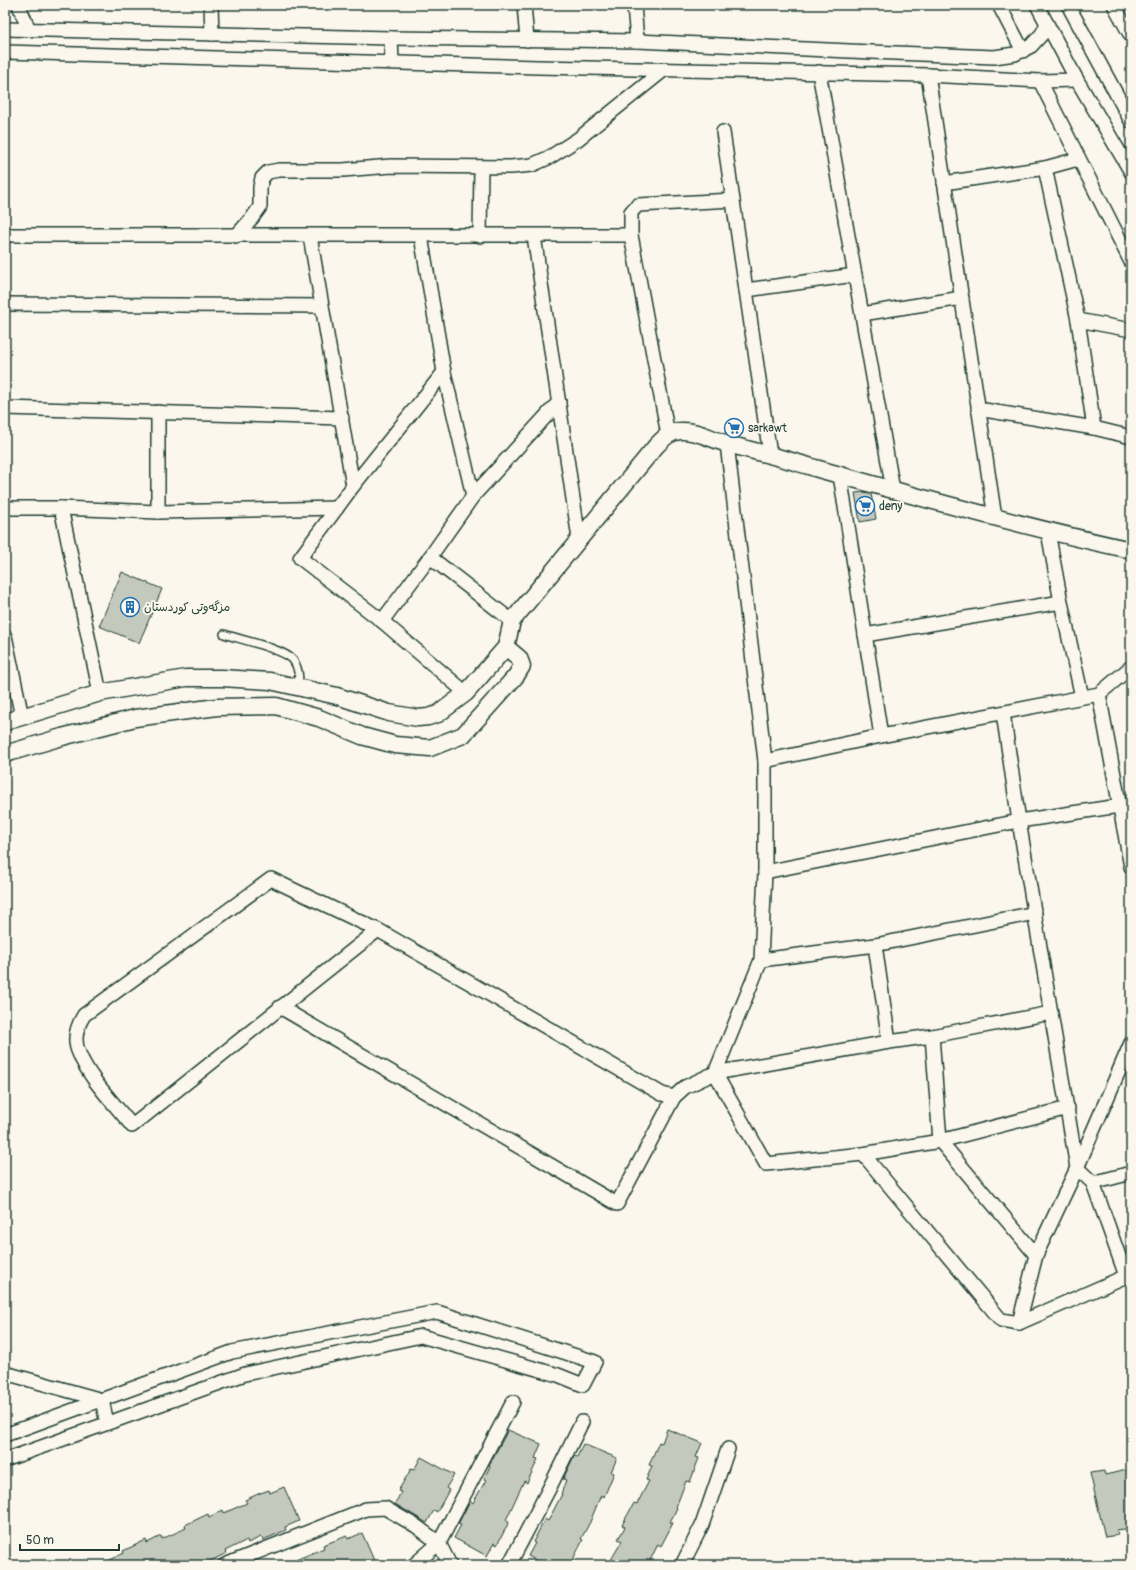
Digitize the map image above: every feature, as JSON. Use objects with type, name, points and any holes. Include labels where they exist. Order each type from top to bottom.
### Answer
[{"type":"street","points":[[20,5],[29,30]]},
{"type":"street","points":[[211,5],[212,34]]},
{"type":"street","points":[[524,5],[527,40]]},
{"type":"street","points":[[634,5],[637,41]]},
{"type":"street","points":[[999,5],[1023,51]]},
{"type":"street","points":[[1037,5],[1077,80],[1131,172]]},
{"type":"street","points":[[1068,5],[1131,121]]},
{"type":"street","points":[[1114,5],[1131,36]]},
{"type":"street","points":[[5,29],[391,38],[637,41],[994,57],[1006,56],[1023,51],[1036,42],[1047,24]]},
{"type":"street","points":[[391,38],[392,62]]},
{"type":"street","points":[[5,52],[538,67],[928,75],[1040,82],[1077,80]]},
{"type":"street","points":[[871,52],[872,74]]},
{"type":"street","points":[[236,236],[260,207],[260,187],[262,178],[268,172],[279,170],[343,170],[391,166],[522,167],[550,157],[578,139],[665,69]]},
{"type":"street","points":[[819,72],[894,490]]},
{"type":"street","points":[[928,75],[995,518]]},
{"type":"street","points":[[1040,82],[1131,262]]},
{"type":"street","points":[[723,132],[770,455]]},
{"type":"street","points":[[944,183],[1045,168],[1078,158]]},
{"type":"street","points":[[480,236],[481,167]]},
{"type":"street","points":[[1045,168],[1078,320],[1094,428]]},
{"type":"street","points":[[668,435],[630,235],[631,212],[638,205],[733,200]]},
{"type":"street","points":[[5,235],[630,235]]},
{"type":"street","points":[[310,236],[353,486]]},
{"type":"street","points":[[421,236],[444,372],[473,496]]},
{"type":"street","points":[[534,236],[580,539]]},
{"type":"street","points":[[746,290],[855,275]]},
{"type":"street","points":[[862,314],[962,298]]},
{"type":"street","points":[[5,304],[322,306]]},
{"type":"street","points":[[1078,320],[1131,330]]},
{"type":"street","points":[[444,372],[353,486],[300,558],[382,621],[466,693]]},
{"type":"street","points":[[382,621],[473,496],[559,402]]},
{"type":"street","points":[[5,408],[342,418]]},
{"type":"street","points":[[978,409],[1094,428],[1131,437]]},
{"type":"street","points":[[158,412],[158,512]]},
{"type":"street","points":[[5,722],[100,693],[186,678],[262,680],[337,696],[389,714],[418,718],[438,714],[466,693],[506,647],[512,621],[656,446],[668,435],[681,431],[699,434],[727,444],[995,518],[1048,532],[1131,550]]},
{"type":"street","points":[[715,1073],[761,960],[765,872],[765,761],[727,444]]},
{"type":"street","points":[[840,475],[881,736]]},
{"type":"street","points":[[5,508],[61,508],[158,512],[337,508]]},
{"type":"street","points":[[61,508],[100,693]]},
{"type":"street","points":[[1048,532],[1061,602],[1082,697]]},
{"type":"street","points":[[430,557],[512,621]]},
{"type":"street","points":[[865,635],[1061,602]]},
{"type":"street","points":[[5,636],[22,717]]},
{"type":"street","points":[[5,754],[135,718],[217,707],[276,706],[319,718],[368,738],[395,744],[430,748],[463,735],[516,676],[522,666],[519,658],[506,647]]},
{"type":"street","points":[[765,761],[881,736],[1098,694],[1131,667]]},
{"type":"street","points":[[295,712],[299,687]]},
{"type":"street","points":[[1098,694],[1119,806],[1126,817],[1131,866]]},
{"type":"street","points":[[864,1154],[1001,1320],[1019,1324],[1128,1275],[1093,1183],[1077,1168],[1019,821],[1003,713]]},
{"type":"street","points":[[765,872],[1019,821],[1119,806]]},
{"type":"street","points":[[378,930],[132,1126],[96,1082],[78,1053],[76,1042],[77,1030],[84,1015],[271,879],[378,930],[662,1094],[674,1097]]},
{"type":"street","points":[[761,960],[875,945],[1035,913]]},
{"type":"street","points":[[875,945],[889,1042]]},
{"type":"street","points":[[280,1008],[617,1204],[674,1097],[685,1087],[715,1073],[889,1042],[932,1036],[1051,1013]]},
{"type":"street","points":[[932,1036],[940,1141],[1036,1255]]},
{"type":"street","points":[[1019,1324],[1036,1255],[1077,1168],[1131,1043]]},
{"type":"street","points":[[715,1073],[766,1164],[864,1154],[940,1141],[1068,1108]]},
{"type":"street","points":[[1093,1183],[1131,1173]]},
{"type":"street","points":[[5,1435],[232,1352],[437,1312],[595,1362],[583,1385],[558,1376],[421,1336],[245,1374],[5,1460]]},
{"type":"street","points":[[5,1373],[102,1400]]},
{"type":"street","points":[[102,1400],[107,1423]]},
{"type":"street","points":[[414,1565],[439,1543],[512,1402]]},
{"type":"street","points":[[508,1565],[549,1489],[582,1422]]},
{"type":"street","points":[[682,1565],[702,1524],[728,1449]]},
{"type":"street","points":[[225,1565],[366,1509],[385,1508],[416,1526],[439,1543],[450,1565]]},
{"type":"lane","points":[[224,634],[283,653],[292,660],[298,670],[299,687]]},
{"type":"building","name":"deny","points":[[865,492],[871,494],[876,519],[860,522],[855,493]]},
{"type":"building","name":"مزگەوتی کوردستان","points":[[122,572],[162,589],[139,643],[99,626]]},
{"type":"building","points":[[667,1429],[702,1443],[696,1457],[699,1458],[690,1482],[686,1481],[676,1507],[677,1508],[670,1522],[673,1523],[661,1546],[658,1544],[648,1565],[608,1565],[622,1541],[618,1539],[625,1527],[622,1525],[634,1503],[637,1504],[649,1481],[646,1480],[652,1466],[649,1465],[659,1442],[662,1443]]},
{"type":"building","points":[[508,1430],[541,1444],[535,1458],[538,1459],[527,1483],[524,1481],[506,1520],[509,1522],[497,1545],[494,1543],[487,1556],[454,1538],[461,1525],[458,1524],[470,1501],[473,1503],[486,1480],[484,1479],[490,1466],[489,1465]]},
{"type":"building","points":[[583,1444],[617,1458],[611,1472],[614,1473],[604,1497],[601,1495],[581,1539],[583,1540],[571,1563],[568,1561],[566,1565],[545,1565],[528,1556],[535,1543],[533,1542],[545,1519],[548,1521],[562,1494],[566,1480],[563,1479],[574,1456],[577,1457]]},
{"type":"building","points":[[421,1457],[454,1475],[446,1488],[449,1490],[437,1512],[434,1510],[427,1523],[395,1504],[401,1492],[398,1491],[411,1469],[414,1470]]},
{"type":"building","points":[[1131,1469],[1131,1528],[1117,1530],[1118,1535],[1105,1537],[1090,1473],[1104,1471],[1105,1475]]},
{"type":"building","points":[[284,1487],[299,1521],[285,1527],[286,1530],[263,1540],[261,1537],[248,1543],[247,1540],[225,1551],[227,1553],[204,1564],[202,1562],[195,1565],[100,1565],[124,1553],[123,1551],[146,1540],[147,1543],[161,1536],[162,1539],[186,1528],[185,1525],[208,1514],[209,1517],[223,1510],[224,1513],[247,1503],[245,1500],[258,1494],[269,1490],[270,1493]]},
{"type":"building","points":[[362,1533],[376,1565],[284,1565],[324,1548],[323,1545],[347,1536],[348,1539]]},
{"type":"place","name":"sarkawt","points":[[734,428]]},
{"type":"place","name":"deny","points":[[865,506]]},
{"type":"place","name":"مزگەوتی کوردستان","points":[[130,607]]}]
